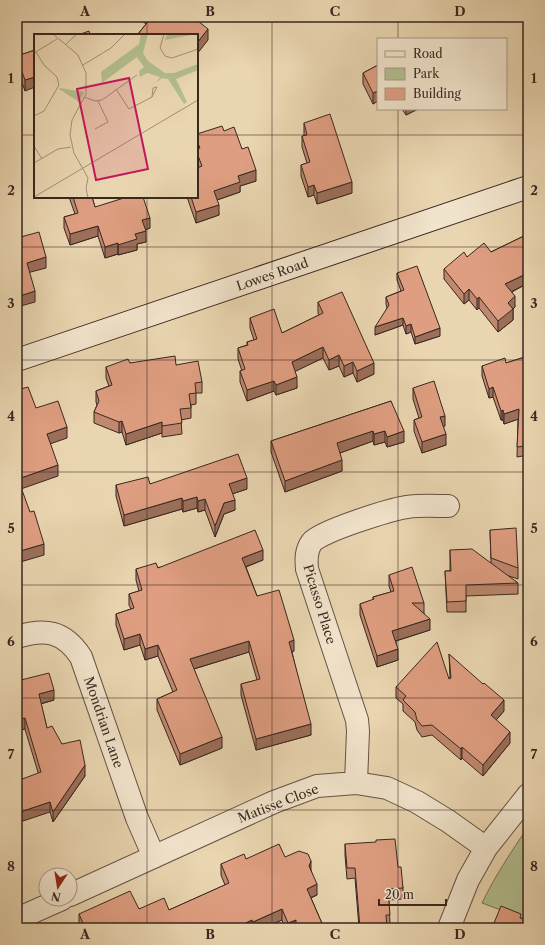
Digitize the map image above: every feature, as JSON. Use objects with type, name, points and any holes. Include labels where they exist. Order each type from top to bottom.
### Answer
[{"type":"street","name":"Lowes Road","points":[[17,360],[528,187]]},
{"type":"street","name":"Picasso Place","points":[[356,783],[357,720],[307,569],[306,558],[308,548],[313,541],[331,531],[392,510],[408,507],[448,506]]},
{"type":"street","name":"Mondrian Lane","points":[[17,637],[39,632],[52,633],[64,638],[74,646],[81,657],[136,818],[154,857]]},
{"type":"street","name":"Matisse Close","points":[[78,891],[274,802],[317,786],[356,783],[387,788],[417,802],[448,821],[486,848]]},
{"type":"street","points":[[449,928],[468,880],[486,848],[528,795]]},
{"type":"street","points":[[17,919],[44,907]]},
{"type":"green space","points":[[528,827],[528,920],[482,903],[509,855]]},
{"type":"building","points":[[150,17],[193,17],[208,29],[198,42],[198,34],[138,34],[151,18]]},
{"type":"building","points":[[89,31],[90,34],[81,34]]},
{"type":"building","points":[[34,50],[34,77],[25,80],[17,56]]},
{"type":"building","points":[[377,66],[377,91],[373,93],[363,73]]},
{"type":"building","points":[[330,114],[352,182],[317,193],[314,185],[308,187],[301,165],[310,162],[302,136],[307,135],[304,123]]},
{"type":"building","points":[[222,126],[224,131],[234,127],[242,149],[248,147],[256,170],[238,176],[240,182],[214,191],[219,205],[196,212],[191,198],[198,198],[198,168],[202,166],[198,156],[198,149],[200,148],[198,143],[198,134]]},
{"type":"building","points":[[73,198],[92,198],[95,207],[124,198],[143,198],[150,218],[142,220],[146,231],[135,234],[137,239],[118,245],[118,243],[105,247],[98,226],[70,234],[64,217],[78,213]]},
{"type":"building","points":[[39,232],[46,257],[27,263],[35,291],[17,297],[17,238]]},
{"type":"building","points":[[528,234],[528,273],[505,284],[515,296],[508,303],[513,309],[498,321],[479,297],[477,299],[469,289],[464,294],[444,269],[464,252],[467,257],[484,243],[491,252]]},
{"type":"building","points":[[417,266],[440,328],[415,337],[411,324],[406,326],[403,318],[375,327],[389,305],[386,297],[404,290],[397,273]]},
{"type":"building","points":[[342,292],[374,363],[357,371],[353,362],[344,366],[339,355],[329,360],[323,347],[292,362],[297,377],[276,385],[274,381],[247,390],[240,371],[245,369],[238,348],[248,345],[247,342],[257,339],[250,318],[274,309],[282,333],[323,313],[318,302]]},
{"type":"building","points":[[175,356],[176,365],[198,361],[202,382],[195,383],[196,393],[189,394],[191,408],[180,409],[182,423],[162,426],[162,422],[126,434],[122,421],[119,422],[94,412],[99,401],[96,391],[112,385],[106,367],[128,359],[130,363]]},
{"type":"building","points":[[528,356],[528,446],[517,447],[519,409],[504,414],[503,410],[501,411],[493,387],[489,389],[482,366],[505,358],[506,363]]},
{"type":"building","points":[[434,381],[445,416],[440,417],[446,434],[422,442],[414,420],[422,417],[413,388]]},
{"type":"building","points":[[28,387],[36,408],[58,401],[67,427],[47,434],[58,465],[18,479],[30,512],[34,511],[44,544],[17,552],[17,390]]},
{"type":"building","points":[[391,401],[404,431],[387,437],[385,431],[374,434],[373,431],[337,443],[342,460],[285,481],[271,441]]},
{"type":"building","points":[[238,454],[247,478],[229,484],[235,500],[224,503],[215,526],[205,499],[198,501],[197,497],[183,501],[182,498],[124,515],[116,485],[148,477],[150,484]]},
{"type":"building","points":[[516,528],[518,568],[491,558],[490,530]]},
{"type":"building","points":[[255,530],[263,550],[242,558],[257,596],[279,590],[294,640],[289,642],[311,724],[256,739],[241,684],[260,679],[249,641],[190,659],[222,737],[180,754],[157,699],[177,690],[158,645],[145,649],[140,634],[124,639],[116,614],[134,608],[129,594],[142,590],[136,569],[156,563],[158,568]]},
{"type":"building","points":[[472,549],[518,583],[466,585],[466,601],[447,602],[445,571],[451,571],[450,550]]},
{"type":"building","points":[[17,554],[21,568],[17,569]]},
{"type":"building","points":[[412,567],[424,603],[412,603],[430,619],[392,631],[398,649],[377,656],[360,604],[374,599],[373,597],[394,591],[389,575]]},
{"type":"building","points":[[437,642],[449,679],[451,678],[449,654],[504,700],[491,715],[510,732],[483,765],[462,747],[461,749],[432,725],[422,726],[417,720],[415,712],[403,700],[406,696],[396,687]]},
{"type":"building","points":[[49,673],[54,690],[39,694],[47,728],[52,726],[62,744],[80,740],[85,765],[53,812],[50,802],[17,813],[17,781],[41,772],[25,718],[20,719],[18,711],[17,712],[17,681]]},
{"type":"building","points":[[395,839],[398,867],[401,867],[403,888],[388,889],[390,915],[386,915],[387,928],[360,928],[355,868],[347,868],[345,844]]},
{"type":"building","points":[[279,844],[285,857],[299,851],[308,854],[311,861],[309,866],[317,884],[307,889],[324,928],[296,928],[296,920],[288,923],[282,909],[235,928],[203,928],[201,923],[190,928],[85,928],[79,914],[130,891],[139,909],[164,898],[169,910],[229,883],[221,864],[244,854],[246,859]]},
{"type":"building","points":[[501,906],[521,914],[520,918],[528,921],[528,928],[492,928]]}]
